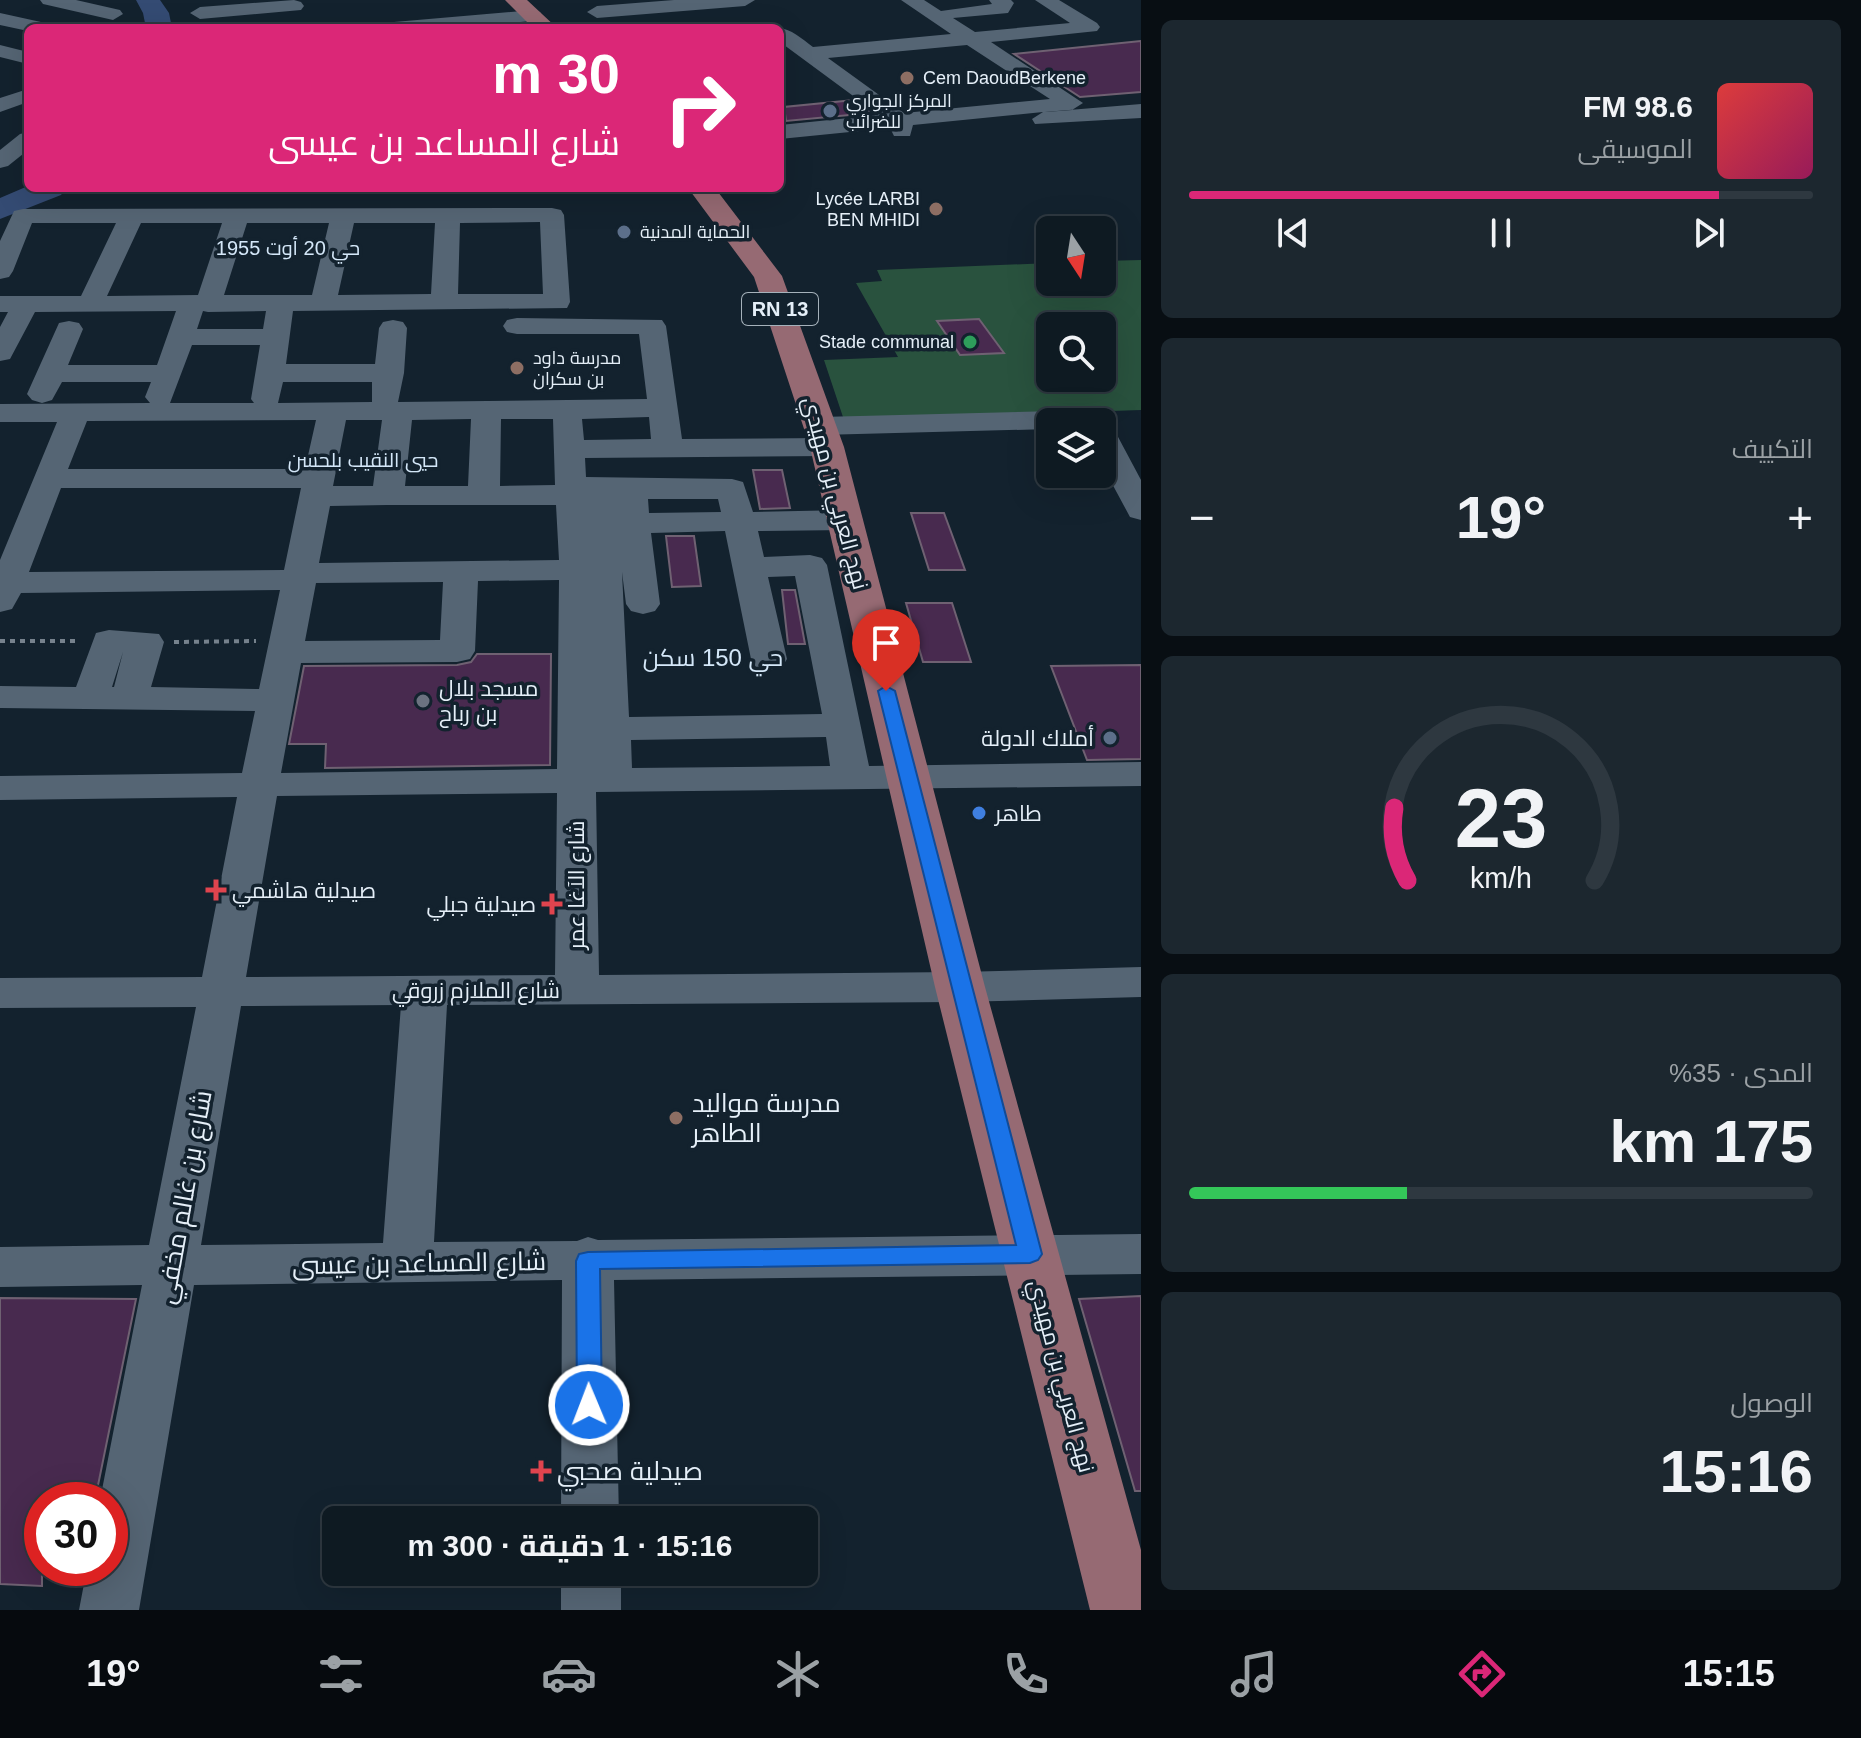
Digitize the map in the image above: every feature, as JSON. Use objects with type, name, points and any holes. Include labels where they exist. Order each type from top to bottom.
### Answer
[{"type":"main road","points":[[515,0],[540,22]]},
{"type":"main road","name":"نهج العربي بن مهيدي","points":[[704,192],[768,276],[824,436],[847,520],[956,987],[1124,1610]]},
{"type":"street","points":[[50,0],[113,14]]},
{"type":"street","points":[[590,3],[745,0]]},
{"type":"street","points":[[915,9],[964,0]]},
{"type":"street","points":[[915,9],[1001,9],[1004,3],[999,0]]},
{"type":"street","points":[[807,54],[1090,27],[1045,0]]},
{"type":"street","points":[[590,3],[610,24]]},
{"type":"street","points":[[199,14],[240,19],[295,8]]},
{"type":"street","points":[[915,9],[967,37],[1072,103]]},
{"type":"street","points":[[0,19],[24,24]]},
{"type":"street","points":[[491,24],[540,22]]},
{"type":"street","points":[[784,30],[810,25]]},
{"type":"street","points":[[0,35],[24,30]]},
{"type":"street","points":[[784,34],[899,134]]},
{"type":"street","points":[[0,51],[24,57]]},
{"type":"street","points":[[0,105],[23,87]]},
{"type":"street","points":[[784,132],[899,134],[1072,103],[1141,96]]},
{"type":"street","points":[[784,141],[899,134],[1141,111]]},
{"type":"street","points":[[0,129],[24,136]]},
{"type":"street","points":[[0,161],[24,140]]},
{"type":"street","points":[[784,142],[828,150]]},
{"type":"street","points":[[448,215],[454,310]]},
{"type":"street","points":[[0,271],[23,216],[552,215],[557,302],[454,310],[393,328],[277,323],[191,319],[90,304],[12,304],[6,342],[68,329],[191,319],[277,323],[323,303],[454,310],[652,326],[668,450]]},
{"type":"street","points":[[90,304],[132,216]]},
{"type":"street","points":[[154,412],[237,216]]},
{"type":"street","points":[[323,303],[343,216]]},
{"type":"street","points":[[264,411],[277,323]]},
{"type":"street","points":[[388,496],[393,328]]},
{"type":"street","points":[[34,413],[68,329]]},
{"type":"street","points":[[50,373],[168,374]]},
{"type":"street","points":[[269,373],[390,373]]},
{"type":"street","points":[[0,413],[332,413],[663,408]]},
{"type":"street","points":[[567,410],[571,449],[602,497],[643,604]]},
{"type":"street","points":[[484,496],[486,411]]},
{"type":"street","points":[[75,413],[3,590],[461,571],[576,570]]},
{"type":"street","name":"شارع بن غالم مخفي","points":[[109,1610],[259,784],[332,413]]},
{"type":"street","points":[[571,449],[668,450],[824,436],[1036,427]]},
{"type":"street","points":[[1116,462],[1141,510]]},
{"type":"street","points":[[50,479],[319,487],[388,496],[602,497],[741,522],[847,520]]},
{"type":"street","points":[[594,781],[576,570],[602,497]]},
{"type":"street","points":[[594,781],[611,729],[602,497]]},
{"type":"street","points":[[741,522],[769,659]]},
{"type":"street","points":[[749,568],[810,565],[852,778]]},
{"type":"street","points":[[288,646],[457,651],[461,571]]},
{"type":"street","points":[[90,699],[124,641],[146,642],[129,699]]},
{"type":"street","points":[[0,697],[277,700]]},
{"type":"street","points":[[611,729],[843,725]]},
{"type":"street","points":[[0,788],[1141,774]]},
{"type":"street","name":"شارع الآغا عمر","points":[[577,989],[594,781]]},
{"type":"street","name":"شارع الملازم زروقي","points":[[0,993],[956,987],[1141,982]]},
{"type":"street","points":[[407,1263],[425,991]]},
{"type":"street","name":"شارع المساعد بن عيسى","points":[[0,1267],[1141,1254]]},
{"type":"street","points":[[588,1259],[590,1506]]},
{"type":"street","points":[[591,1586],[591,1610]]},
{"type":"path","points":[[0,641],[288,646]]},
{"type":"green space","name":"Stade communal","points":[[1141,260],[1141,410],[1036,408],[1036,414],[844,420],[824,360],[898,357],[856,283],[882,281],[877,270],[1036,264],[1036,296],[1116,296],[1116,261]]},
{"type":"building","points":[[1141,41],[1141,92],[1080,97],[1014,54]]},
{"type":"building","name":"المركز الجواري للضرائب","points":[[854,100],[871,113],[786,121],[784,107]]},
{"type":"building","points":[[979,319],[1004,353],[960,355],[937,321]]},
{"type":"building","points":[[753,470],[782,470],[790,508],[760,509]]},
{"type":"building","points":[[911,513],[944,513],[965,570],[929,570]]},
{"type":"building","points":[[666,536],[694,536],[701,586],[672,587]]},
{"type":"building","points":[[782,590],[795,590],[805,644],[788,644]]},
{"type":"building","points":[[906,603],[952,603],[971,662],[923,662]]},
{"type":"building","name":"مسجد بلال بن رباح","points":[[477,654],[551,654],[550,765],[325,768],[326,744],[289,744],[304,666],[457,665],[471,662]]},
{"type":"building","points":[[1141,665],[1141,759],[1087,760],[1051,666]]},
{"type":"building","points":[[1141,1296],[1141,1491],[1135,1491],[1079,1299]]},
{"type":"building","points":[[0,1298],[136,1299],[99,1482],[24,1482],[24,1585],[0,1584]]},
{"type":"waterway","points":[[148,0],[158,24]]},
{"type":"waterway","points":[[0,209],[40,192]]},
{"type":"place","name":"Cem DaoudBerkene","points":[[907,78]]},
{"type":"place","name":"المركز الجواري للضرائب","points":[[830,111]]},
{"type":"place","name":"Lycée LARBI BEN MHIDI","points":[[936,209]]},
{"type":"place","name":"الحماية المدنية","points":[[624,232]]},
{"type":"place","name":"Stade communal","points":[[970,342]]},
{"type":"place","name":"مدرسة داود بن سكران","points":[[517,368]]},
{"type":"place","name":"مسجد بلال بن رباح","points":[[423,701]]},
{"type":"place","name":"أملاك الدولة","points":[[1110,738]]},
{"type":"place","name":"طاهر","points":[[979,813]]},
{"type":"place","name":"صيدلية هاشمي","points":[[216,890]]},
{"type":"place","name":"صيدلية جبلي","points":[[552,904]]},
{"type":"place","name":"مدرسة مواليد الطاهر","points":[[676,1118]]},
{"type":"place","name":"صيدلية صحبي","points":[[541,1471]]},
{"type":"district","name":"حي 20 أوت 1955","points":[[288,248]]},
{"type":"district","name":"حيي النقيب بلحسن","points":[[363,460]]},
{"type":"district","name":"حي 150 سكن","points":[[713,658]]},
{"type":"route","points":[[589,1405],[588,1261],[1030,1254],[886,691]]}]
